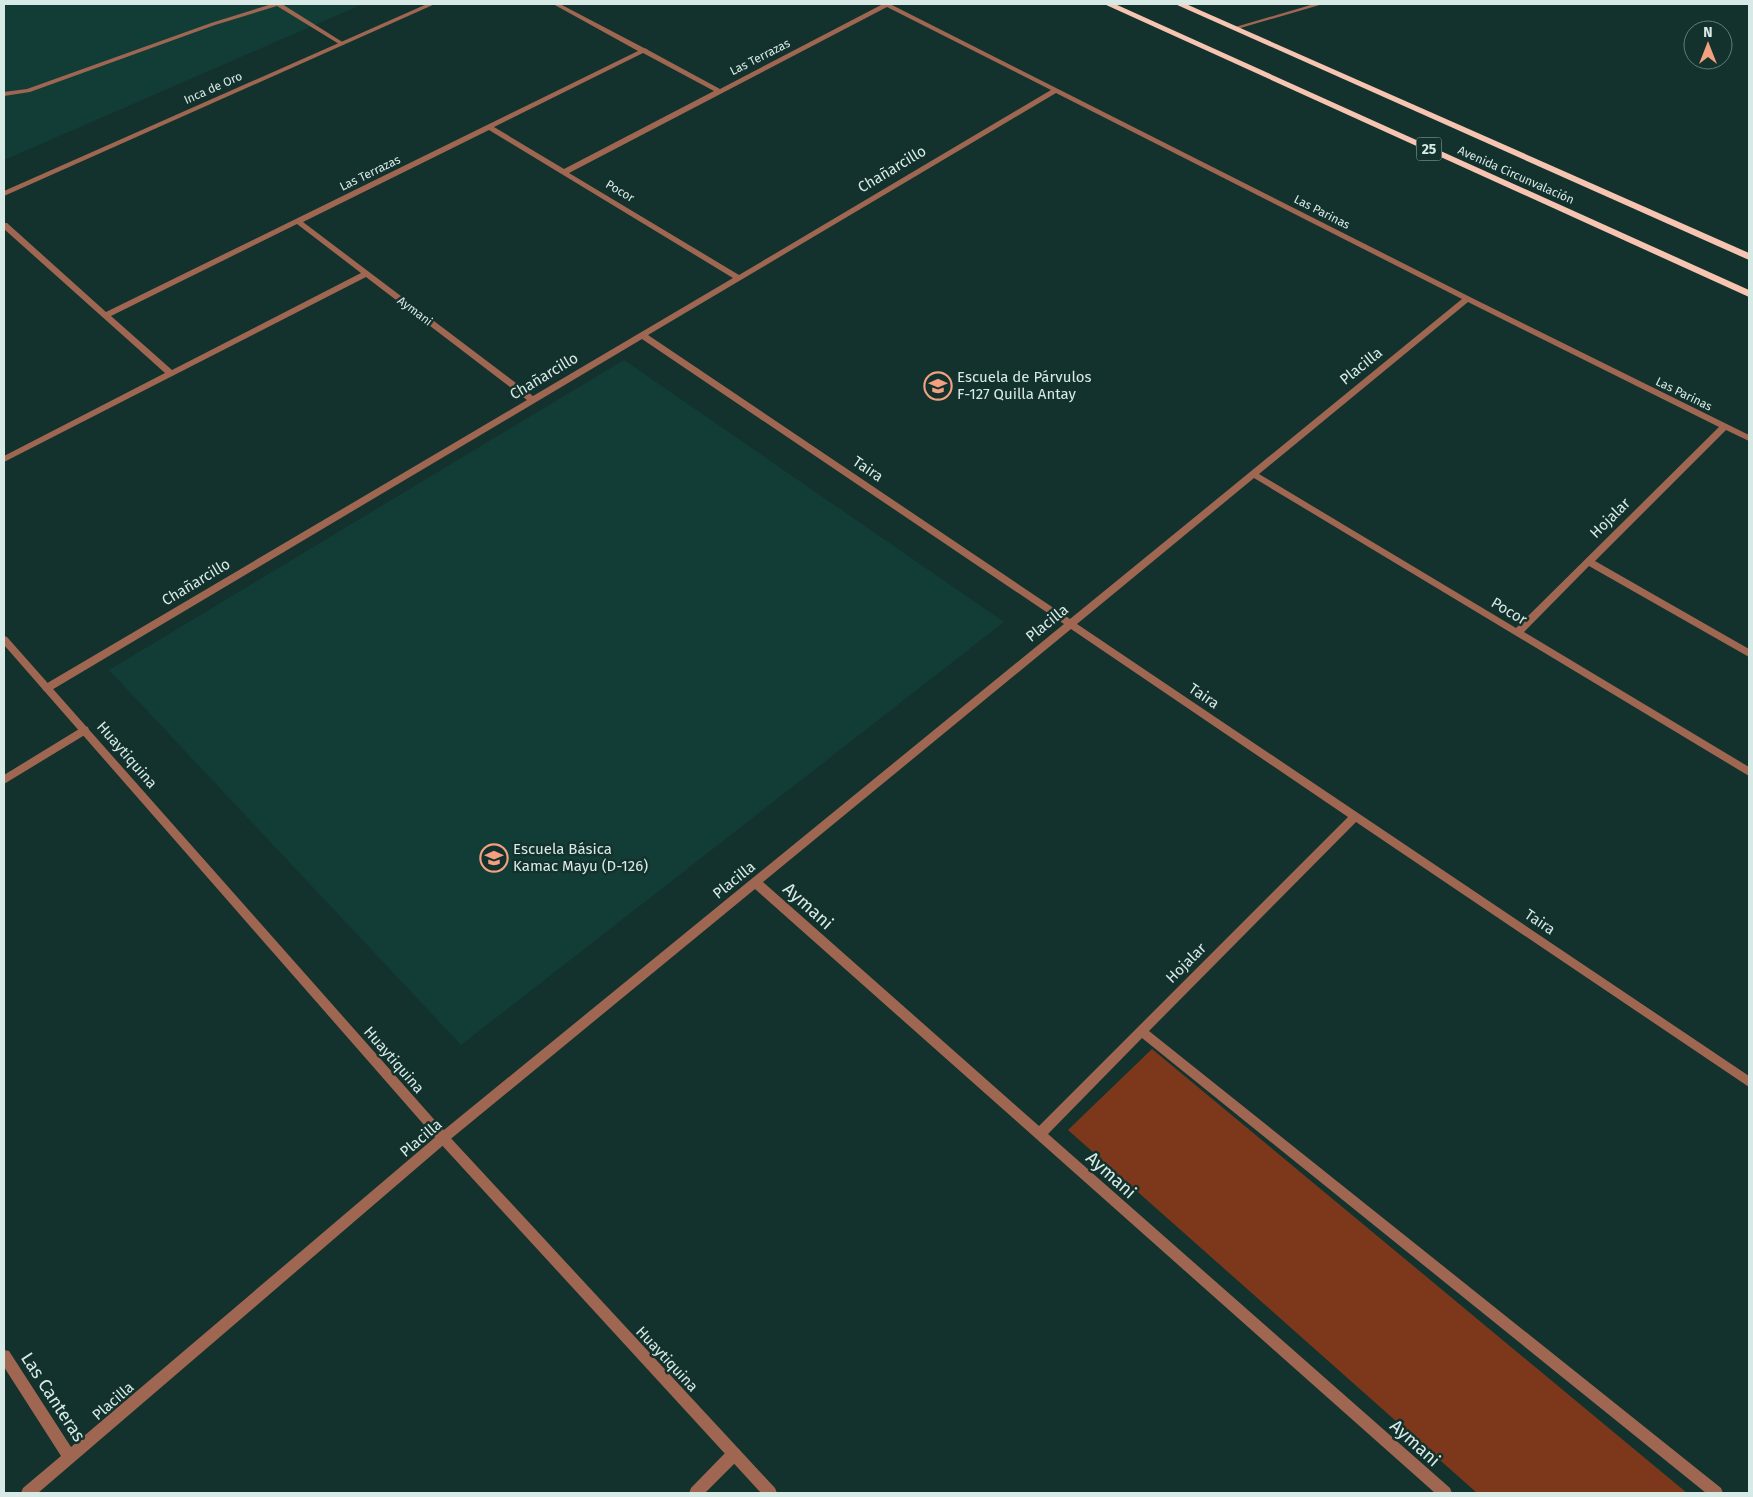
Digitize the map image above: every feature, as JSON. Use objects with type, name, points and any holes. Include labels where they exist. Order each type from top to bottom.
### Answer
[{"type":"highway","name":"Avenida Circunvalación","points":[[1108,4],[1749,294]]},
{"type":"highway","name":"Avenida Circunvalación","points":[[1180,4],[1749,257]]},
{"type":"street","points":[[4,94],[28,90],[213,24],[278,4],[341,43]]},
{"type":"street","name":"Inca de Oro","points":[[4,194],[432,4]]},
{"type":"street","points":[[556,4],[719,90]]},
{"type":"street","name":"Las Terrazas","points":[[565,172],[886,4]]},
{"type":"street","name":"Las Parinas","points":[[886,4],[1467,299],[1749,438]]},
{"type":"street","points":[[1235,28],[1320,4]]},
{"type":"street","name":"Las Terrazas","points":[[105,316],[646,50]]},
{"type":"street","name":"Chañarcillo","points":[[47,688],[1056,90]]},
{"type":"street","name":"Pocor","points":[[489,127],[739,278]]},
{"type":"street","name":"Aymani","points":[[297,221],[533,400]]},
{"type":"street","points":[[4,225],[171,374]]},
{"type":"street","points":[[4,459],[366,274]]},
{"type":"street","name":"Placilla","points":[[28,1493],[443,1138],[1467,299]]},
{"type":"street","name":"Taira","points":[[642,335],[1749,1082]]},
{"type":"street","name":"Hojalar","points":[[1518,633],[1725,426]]},
{"type":"street","name":"Pocor","points":[[1253,474],[1749,772]]},
{"type":"street","points":[[1589,562],[1749,653]]},
{"type":"street","name":"Huaytiquina","points":[[4,639],[443,1138],[770,1493]]},
{"type":"street","points":[[4,780],[84,730]]},
{"type":"street","name":"Hojalar","points":[[1039,1134],[1356,816]]},
{"type":"street","name":"Aymani","points":[[755,882],[1445,1493]]},
{"type":"street","points":[[1141,1031],[1716,1493]]},
{"type":"street","name":"Las Canteras","points":[[4,1356],[70,1458]]},
{"type":"street","points":[[696,1493],[734,1454]]},
{"type":"shaded area","points":[[4,4],[363,4],[4,160]]},
{"type":"shaded area","name":"Escuela Básica Kamac Mayu (D-126)","points":[[624,360],[1004,622],[461,1045],[109,670]]},
{"type":"shaded area","points":[[1152,1049],[1687,1493],[1477,1493],[1068,1130]]},
{"type":"place","name":"Escuela de Párvulos F-127 Quilla Antay","points":[[938,386]]},
{"type":"place","name":"Escuela Básica Kamac Mayu (D-126)","points":[[494,858]]}]
